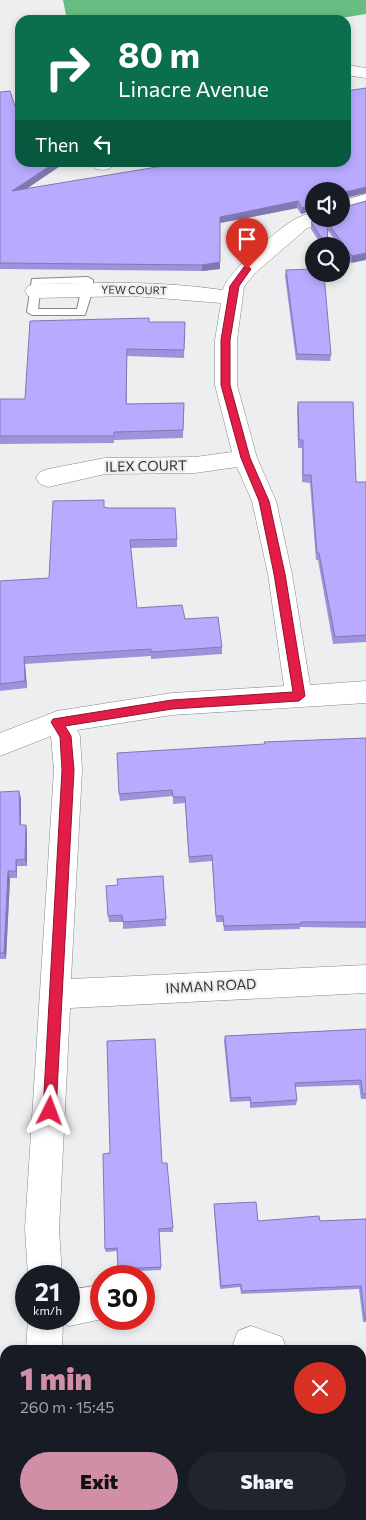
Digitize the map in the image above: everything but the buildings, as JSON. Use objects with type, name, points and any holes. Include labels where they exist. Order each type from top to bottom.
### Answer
[{"type":"street","points":[[351,71],[366,73]]},
{"type":"street","points":[[350,204],[366,200]]},
{"type":"street","points":[[299,696],[280,574],[264,501],[246,458],[226,385],[226,340],[234,286],[247,269],[299,225],[305,222]]},
{"type":"street","name":"YEW COURT","points":[[35,291],[88,289],[197,292],[233,298]]},
{"type":"street","name":"ILEX COURT","points":[[48,478],[105,466],[194,465],[246,458]]},
{"type":"street","points":[[0,745],[57,722],[172,704],[366,692]]},
{"type":"street","points":[[44,1265],[42,1229],[57,994],[68,770],[66,736],[57,722]]},
{"type":"street","name":"INMAN ROAD","points":[[57,994],[366,979]]},
{"type":"street","points":[[44,1345],[45,1330]]},
{"type":"green space","points":[[63,0],[366,0],[366,14],[351,16],[66,15]]},
{"type":"route","points":[[50,1111],[68,770],[66,736],[57,722],[172,704],[299,696],[280,574],[264,501],[246,458],[226,385],[226,340],[234,286],[247,269]]}]
